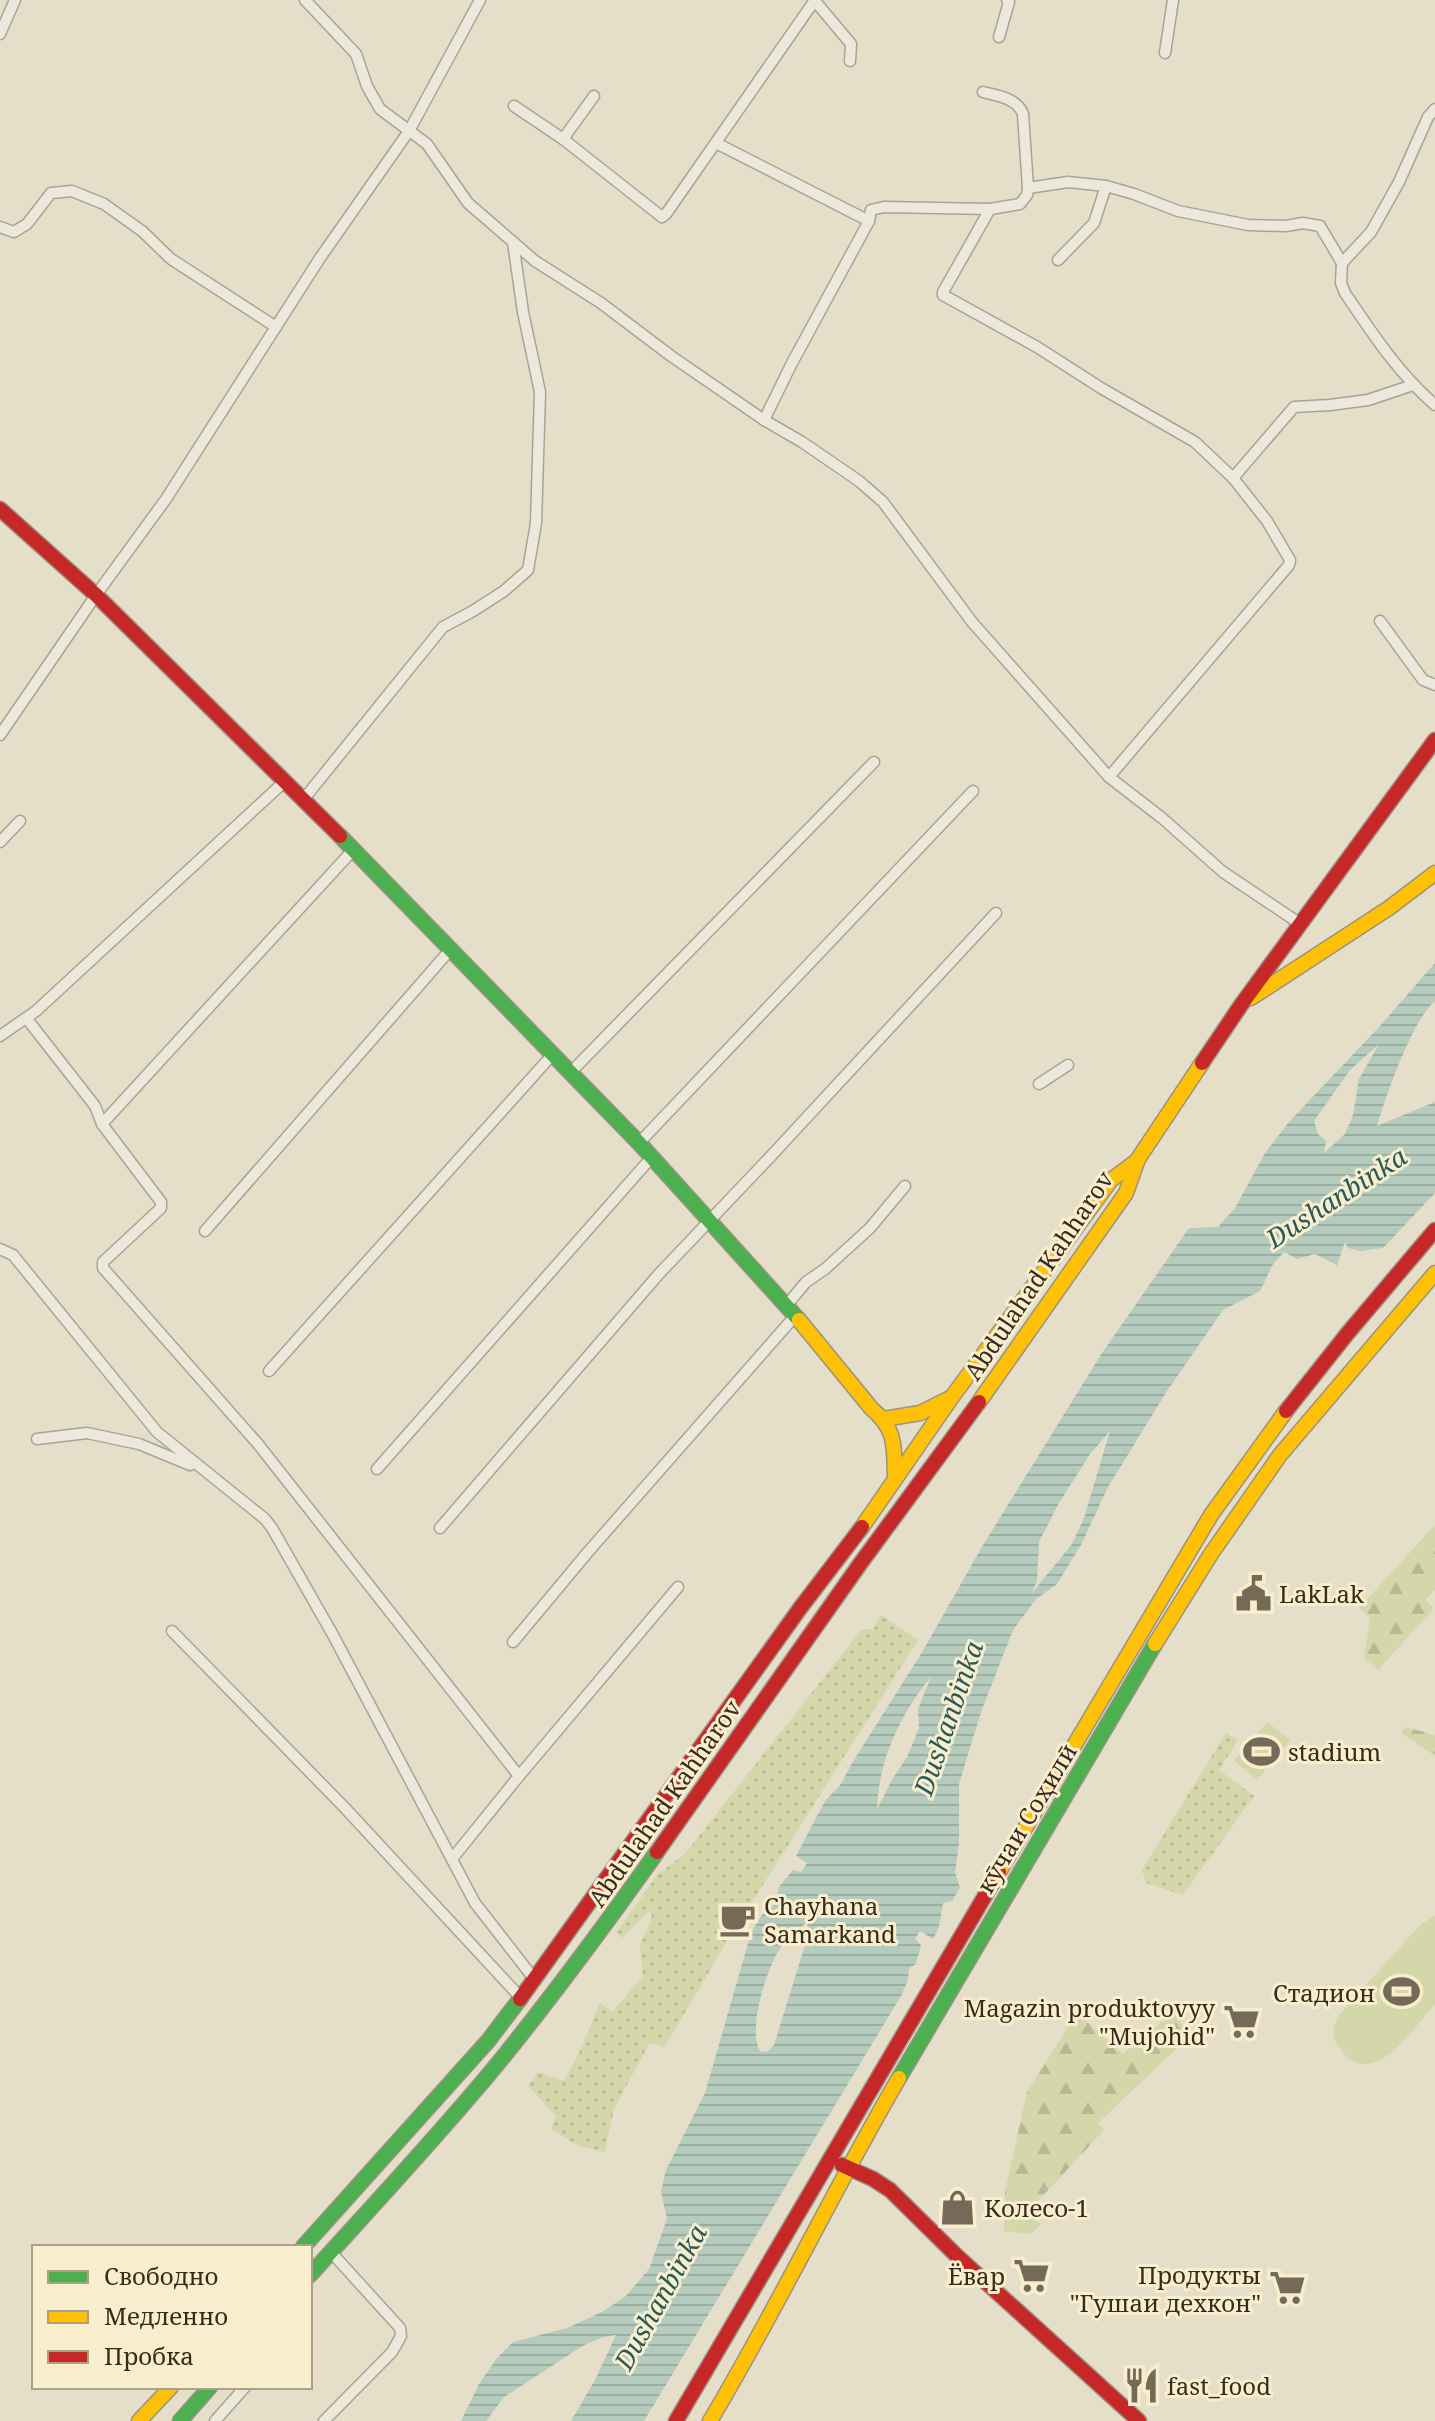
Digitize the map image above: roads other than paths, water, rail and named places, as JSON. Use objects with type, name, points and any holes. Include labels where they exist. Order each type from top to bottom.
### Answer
[{"type":"main road","points":[[0,509],[96,595],[354,849],[639,1143],[791,1311],[871,1408],[884,1419],[894,1439],[895,1480]]},
{"type":"main road","points":[[1138,1159],[1299,923],[1399,791],[1431,757],[1435,740]]},
{"type":"main road","points":[[1241,1005],[1435,873]]},
{"type":"main road","name":"Abdulahad Kahharov","points":[[305,2245],[488,2041],[535,1980],[1111,1180],[1138,1159]]},
{"type":"main road","name":"Abdulahad Kahharov","points":[[312,2273],[504,2056],[618,1907],[1126,1193],[1138,1159]]},
{"type":"main road","points":[[676,2421],[1211,1515],[1271,1428],[1325,1359],[1435,1230]]},
{"type":"main road","points":[[1397,1272],[1398,1282],[1403,1288],[1419,1290]]},
{"type":"main road","name":"кӯчаи Соҳилӣ","points":[[710,2421],[744,2364],[861,2143],[1014,1880],[1211,1554],[1280,1455],[1435,1273]]},
{"type":"main road","points":[[884,1419],[920,1413],[952,1397]]},
{"type":"main road","points":[[830,2161],[890,2190],[958,2257],[1139,2421]]},
{"type":"main road","points":[[718,2350],[744,2364]]},
{"type":"main road","points":[[139,2421],[169,2389]]},
{"type":"main road","points":[[180,2421],[208,2389]]},
{"type":"street","points":[[0,34],[15,0]]},
{"type":"street","points":[[305,0],[356,54],[367,86],[380,109],[427,144],[468,203],[535,261],[601,303],[764,420],[859,481],[883,502],[972,622],[1109,777],[1162,818],[1223,872],[1299,923]]},
{"type":"street","points":[[0,735],[166,499],[320,258],[409,131],[480,0]]},
{"type":"street","points":[[514,106],[563,139],[662,217],[815,0],[851,44],[850,61]]},
{"type":"street","points":[[999,37],[1007,0]]},
{"type":"street","points":[[1165,53],[1173,0]]},
{"type":"street","points":[[764,420],[869,221],[871,210],[884,207],[990,209],[1020,204],[1027,195],[1021,107],[1014,101],[983,92]]},
{"type":"street","points":[[563,139],[594,96]]},
{"type":"street","points":[[1342,263],[1371,232],[1399,182],[1428,117],[1435,109]]},
{"type":"street","points":[[716,143],[869,221]]},
{"type":"street","points":[[1028,188],[1068,182],[1106,186],[1178,211],[1248,225],[1313,223],[1320,226],[1342,263],[1341,283],[1345,293],[1396,366],[1435,405]]},
{"type":"street","points":[[1058,260],[1094,223],[1106,186]]},
{"type":"street","points":[[0,227],[14,232],[27,224],[51,193],[72,191],[104,204],[142,231],[171,259],[276,327]]},
{"type":"street","points":[[990,209],[943,295],[1037,347],[1195,442],[1233,478],[1267,521],[1290,560],[1289,565],[1109,777]]},
{"type":"street","points":[[303,800],[443,627],[504,591],[528,570],[536,523],[540,392],[523,312],[513,242]]},
{"type":"street","points":[[1233,478],[1294,407],[1368,400],[1413,385]]},
{"type":"street","points":[[1380,621],[1423,680],[1435,685]]},
{"type":"street","points":[[571,1072],[874,762]]},
{"type":"street","points":[[0,1036],[27,1019],[284,782]]},
{"type":"street","points":[[639,1143],[973,791]]},
{"type":"street","points":[[0,842],[20,821]]},
{"type":"street","points":[[102,1124],[354,849]]},
{"type":"street","points":[[440,1528],[658,1275],[996,913]]},
{"type":"street","points":[[205,1231],[450,950]]},
{"type":"street","points":[[27,1019],[95,1106],[102,1124],[162,1205],[103,1262],[103,1268],[258,1444],[519,1776]]},
{"type":"street","points":[[269,1371],[553,1054]]},
{"type":"street","points":[[1039,1084],[1068,1065]]},
{"type":"street","points":[[377,1469],[651,1158]]},
{"type":"street","points":[[513,1642],[791,1311],[806,1282],[870,1228],[905,1186]]},
{"type":"street","points":[[0,1249],[13,1255],[157,1432],[265,1519],[272,1528],[333,1635],[475,1903],[535,1980]]},
{"type":"street","points":[[37,1439],[87,1433],[139,1444],[203,1470]]},
{"type":"street","points":[[452,1859],[678,1587]]},
{"type":"street","points":[[172,1631],[345,1808],[521,1998]]},
{"type":"street","points":[[324,2421],[392,2352],[401,2336],[400,2328],[331,2252]]},
{"type":"street","points":[[215,2421],[243,2389]]},
{"type":"water","name":"Dushanbinka","points":[[1435,963],[1435,1001],[1409,1041],[1377,1126],[1435,1102],[1435,1193],[1383,1248],[1360,1251],[1348,1248],[1345,1242],[1337,1265],[1315,1254],[1297,1259],[1284,1252],[1273,1264],[1260,1291],[1223,1310],[1167,1391],[1108,1487],[1081,1545],[1057,1584],[1036,1599],[1013,1630],[981,1712],[959,1784],[959,1844],[955,1872],[960,1888],[952,1901],[943,1903],[939,1927],[933,1939],[920,1931],[915,1939],[921,1945],[916,1964],[909,1968],[901,1996],[644,2421],[571,2421],[616,2335],[584,2345],[504,2397],[486,2421],[461,2421],[479,2384],[513,2342],[567,2328],[602,2312],[626,2296],[649,2269],[667,2219],[661,2191],[666,2170],[705,2093],[751,1933],[761,1916],[775,1904],[779,1887],[793,1870],[801,1872],[807,1863],[796,1856],[825,1801],[841,1784],[1102,1353],[1189,1228],[1218,1227],[1235,1208],[1265,1153],[1289,1122]],"holes":[[[1379,1044],[1359,1079],[1353,1115],[1345,1134],[1324,1153],[1326,1141],[1318,1134],[1314,1121],[1350,1070]],[[1110,1431],[1084,1518],[1072,1544],[1032,1593],[1037,1580],[1039,1542],[1090,1454]],[[931,1677],[918,1709],[919,1728],[907,1757],[877,1809],[882,1773],[893,1738]],[[808,1921],[805,1945],[774,2045],[768,2051],[761,2052],[756,2031],[764,1984],[780,1949]]]},
{"type":"place","name":"LakLak","points":[[1253,1593]]},
{"type":"place","name":"stadium","points":[[1262,1751]]},
{"type":"place","name":"Chayhana Samarkand","points":[[738,1919]]},
{"type":"place","name":"Стадион","points":[[1401,1992]]},
{"type":"place","name":"Magazin produktovyy \"Mujohid\"","points":[[1241,2021]]},
{"type":"place","name":"Колесо-1","points":[[958,2207]]},
{"type":"place","name":"Ёвар","points":[[1031,2275]]},
{"type":"place","name":"Продукты \"Гушаи дехкон\"","points":[[1287,2288]]},
{"type":"place","name":"fast_food","points":[[1141,2385]]}]
